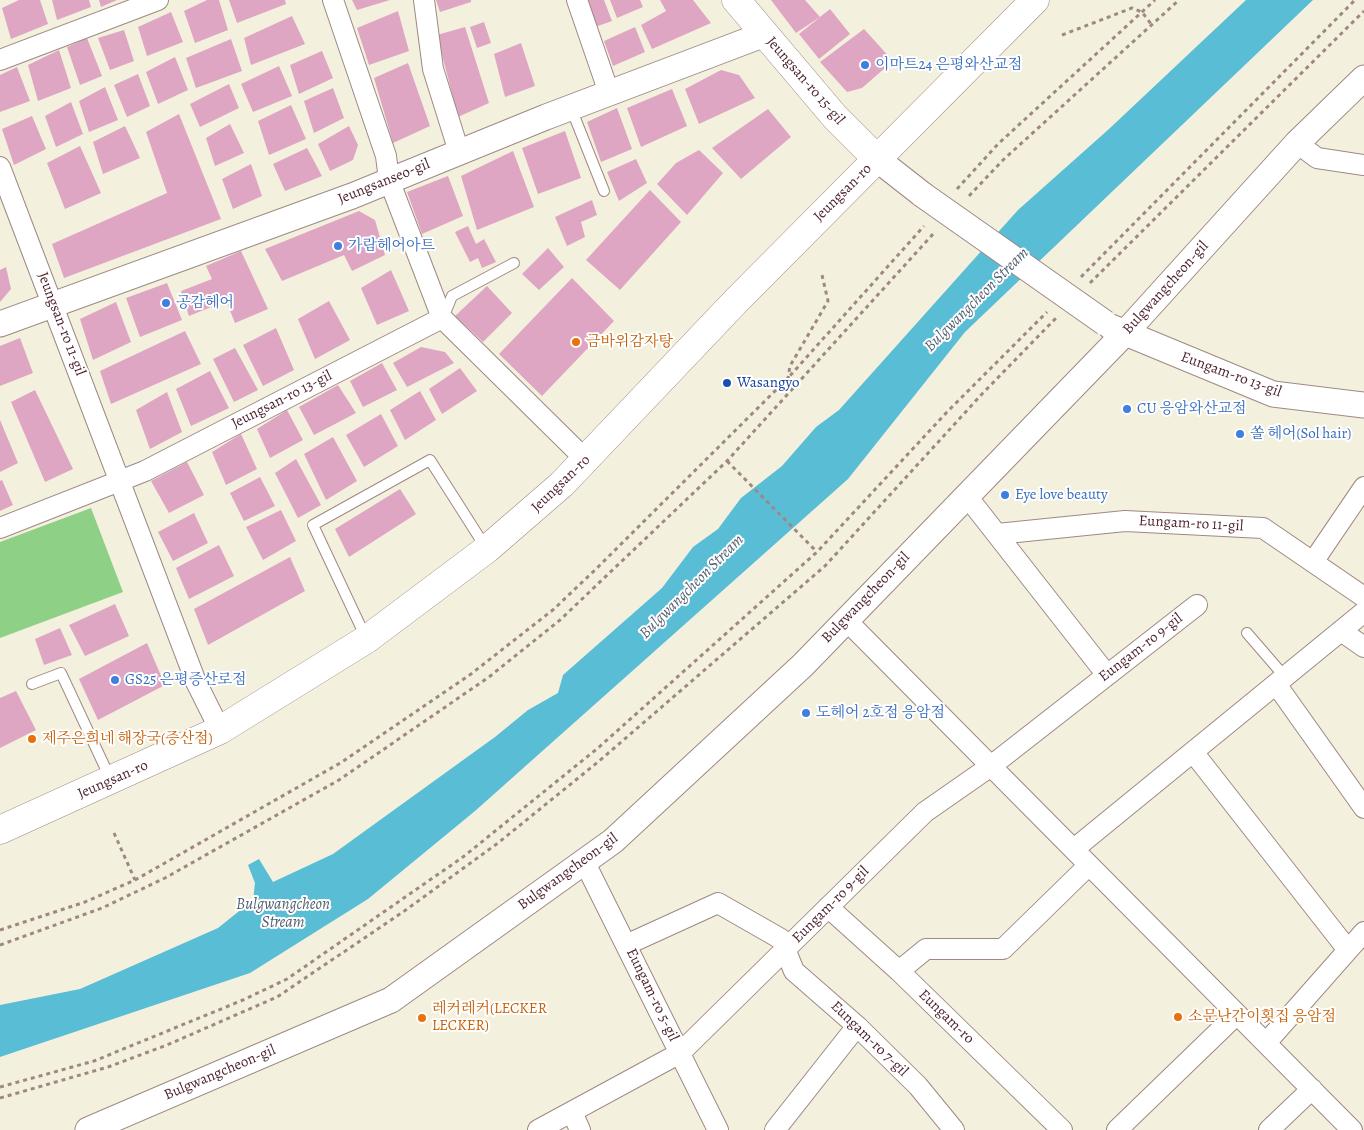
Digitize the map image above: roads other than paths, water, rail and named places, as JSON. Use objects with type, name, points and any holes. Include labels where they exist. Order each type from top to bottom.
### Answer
[{"type":"main road","name":"Jeungsan-ro 15-gil","points":[[736,0],[835,117],[877,159]]},
{"type":"main road","name":"Jeungsan-ro","points":[[0,830],[220,730],[367,639],[487,549],[539,506],[586,460],[736,301],[877,159],[1025,3]]},
{"type":"street","points":[[0,60],[158,0]]},
{"type":"street","points":[[333,0],[386,156],[389,180],[442,318],[586,460]]},
{"type":"street","points":[[424,0],[433,69],[459,152]]},
{"type":"street","points":[[578,0],[609,93]]},
{"type":"street","name":"Jeungsanseo-gil","points":[[0,324],[389,180],[571,107],[765,34]]},
{"type":"street","name":"Bulgwangcheon-gil","points":[[88,1130],[391,1000],[620,834],[795,671],[846,620],[966,495],[1115,329],[1297,143],[1364,78]]},
{"type":"street","points":[[1297,143],[1317,158],[1364,164]]},
{"type":"street","name":"Eungam-ro 13-gil","points":[[877,159],[923,195],[1115,329],[1274,394],[1364,405]]},
{"type":"street","name":"Jeungsan-ro 11-gil","points":[[0,167],[54,304],[196,682],[220,730]]},
{"type":"street","name":"Jeungsan-ro 13-gil","points":[[120,482],[442,318]]},
{"type":"street","points":[[0,528],[120,482]]},
{"type":"street","points":[[1313,562],[1364,487]]},
{"type":"street","points":[[966,495],[1107,675]]},
{"type":"street","name":"Eungam-ro 11-gil","points":[[997,534],[1125,521],[1263,528],[1364,597]]},
{"type":"street","name":"Eungam-ro 9-gil","points":[[538,1130],[576,1121],[680,1053],[925,812],[991,766],[1196,605]]},
{"type":"street","points":[[1074,849],[1364,612]]},
{"type":"street","points":[[846,620],[1352,1130]]},
{"type":"street","points":[[1341,631],[1364,648]]},
{"type":"street","points":[[1281,680],[1364,808]]},
{"type":"street","points":[[1193,752],[1348,950]]},
{"type":"street","name":"Eungam-ro 5-gil","points":[[584,861],[628,944],[718,1130]]},
{"type":"street","points":[[899,971],[926,949],[1004,949],[1089,865]]},
{"type":"street","points":[[628,944],[718,903],[781,939],[786,949]]},
{"type":"street","name":"Eungam-ro","points":[[828,907],[899,971],[1062,1130]]},
{"type":"street","points":[[1266,1043],[1364,932]]},
{"type":"street","name":"Eungam-ro 7-gil","points":[[786,949],[794,971],[857,1026],[918,1086],[954,1130]]},
{"type":"street","points":[[1117,1130],[1237,1014]]},
{"type":"street","points":[[775,1130],[857,1026]]},
{"type":"street","points":[[1269,1130],[1312,1090]]},
{"type":"lane","points":[[571,107],[604,191]]},
{"type":"lane","points":[[442,318],[452,296],[514,263]]},
{"type":"lane","points":[[367,639],[313,525],[430,460],[487,549]]},
{"type":"lane","points":[[1247,633],[1281,680]]},
{"type":"lane","points":[[32,684],[61,673],[111,781]]},
{"type":"water","name":"Bulgwangcheon Stream","points":[[1246,0],[1313,0],[965,332],[848,479],[475,811],[368,899],[250,973],[0,1057],[0,1005],[80,989],[218,928],[253,900],[255,883],[248,865],[259,859],[273,882],[333,854],[495,737],[528,710],[558,693],[563,675],[662,588],[693,547],[718,529],[741,498],[782,466],[816,427],[839,410],[1018,210],[1109,129]]},
{"type":"place","name":"이마트24 은평와산교점","points":[[865,65]]},
{"type":"place","name":"가람헤어아트","points":[[338,246]]},
{"type":"place","name":"공감헤어","points":[[166,303]]},
{"type":"place","name":"금바위감자탕","points":[[576,342]]},
{"type":"place","name":"Wasangyo","points":[[727,383]]},
{"type":"place","name":"CU 응암와산교점","points":[[1127,409]]},
{"type":"place","name":"쏠 헤어(Sol hair)","points":[[1240,434]]},
{"type":"place","name":"Eye love beauty","points":[[1005,495]]},
{"type":"place","name":"GS25 은평증산로점","points":[[115,680]]},
{"type":"place","name":"도헤어 2호점 응암점","points":[[806,713]]},
{"type":"place","name":"제주은희네 해장국(증산점)","points":[[32,739]]},
{"type":"place","name":"소문난간이횟집 응암점","points":[[1178,1017]]},
{"type":"place","name":"레커레커(LECKER LECKER)","points":[[422,1018]]}]
